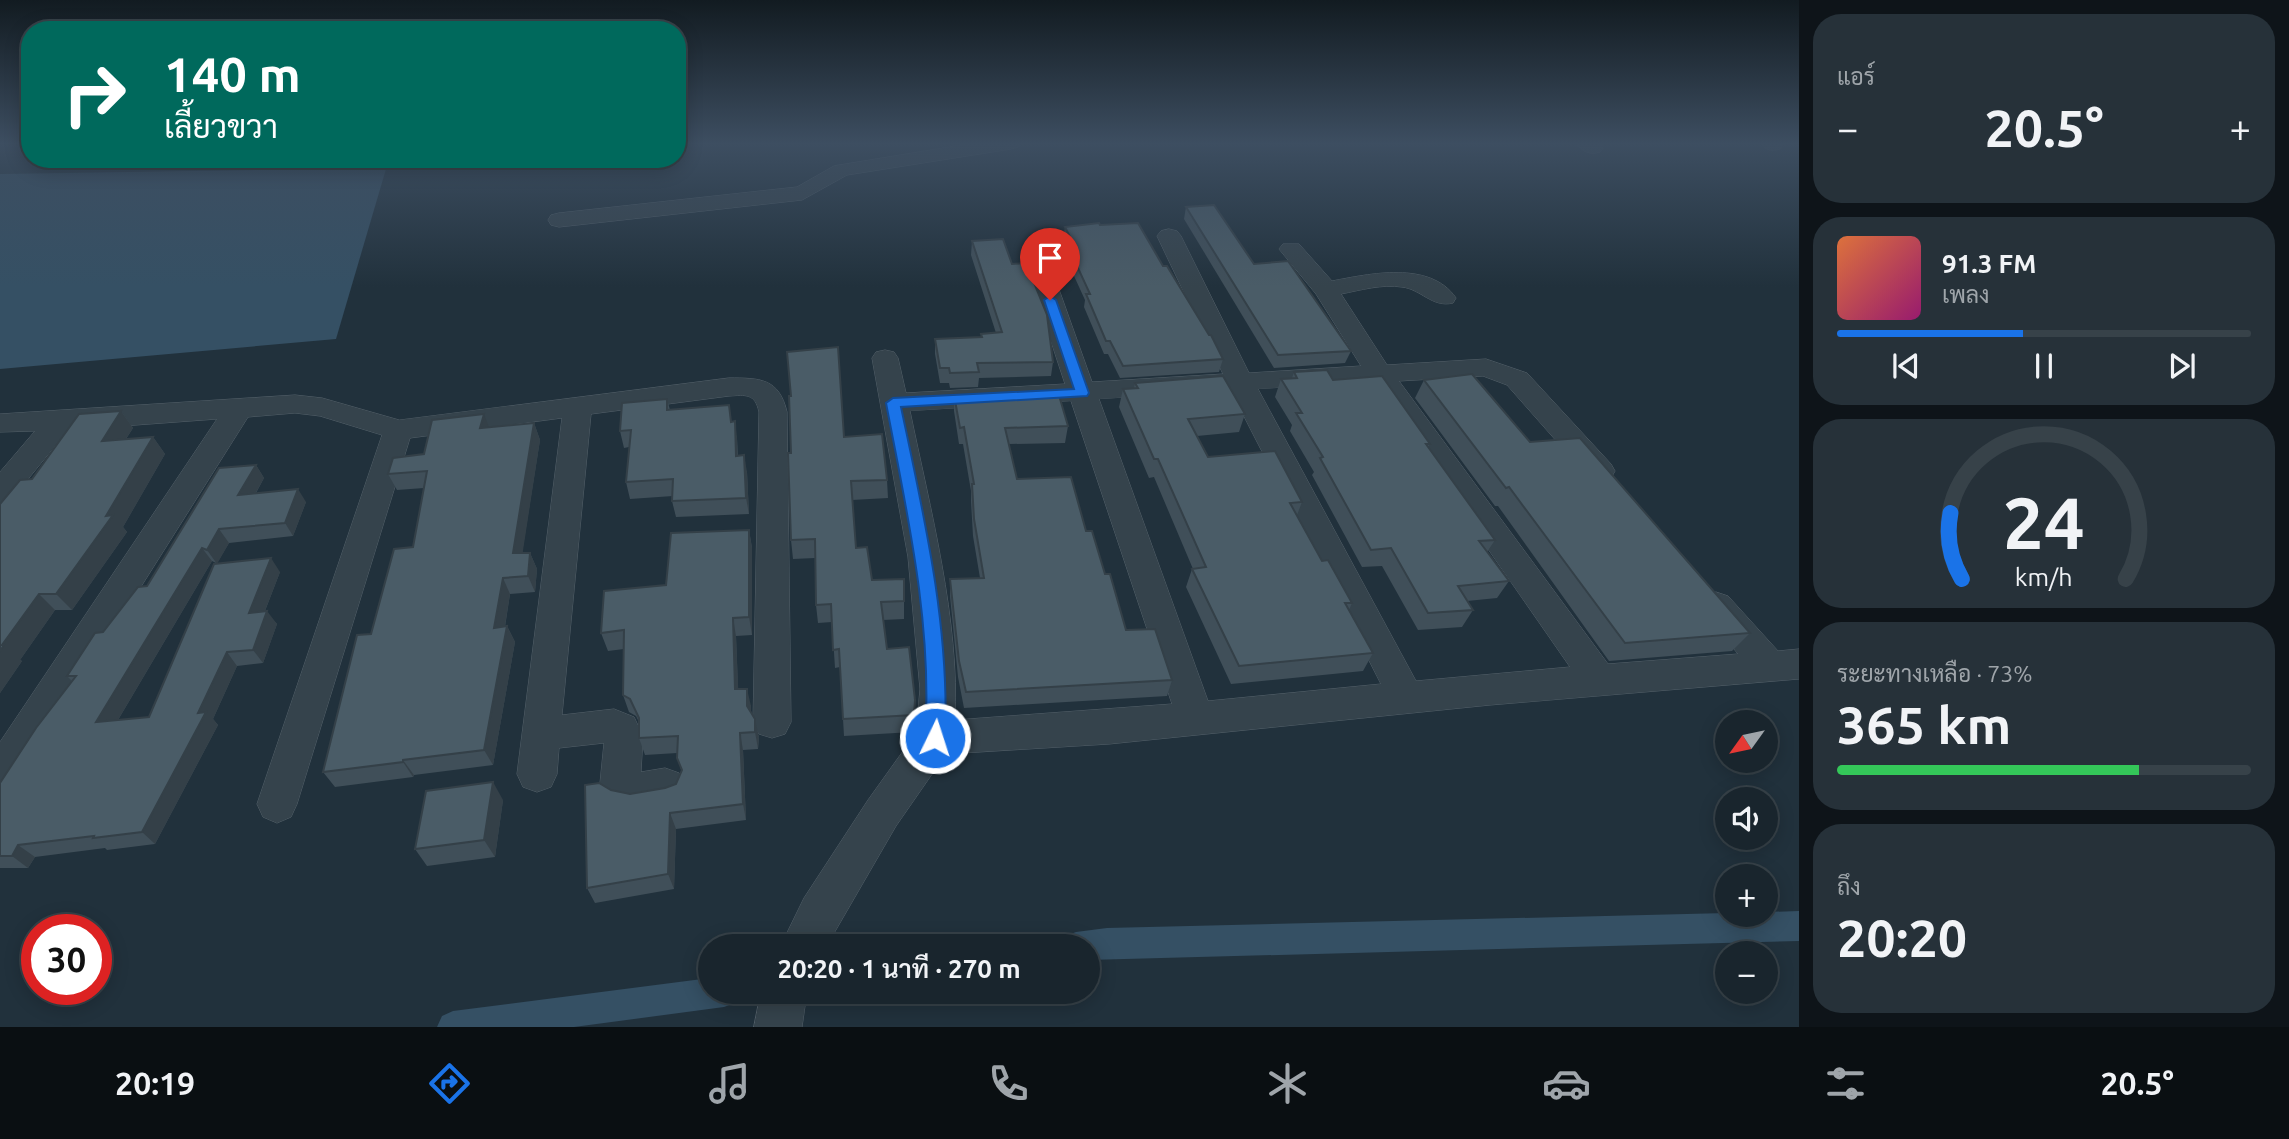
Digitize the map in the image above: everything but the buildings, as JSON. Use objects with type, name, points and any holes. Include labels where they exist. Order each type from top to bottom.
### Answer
[{"type":"street","points":[[559,220],[806,191]]},
{"type":"street","points":[[1169,236],[1240,382],[1406,697]]},
{"type":"street","points":[[1291,249],[1325,290],[1380,374],[1599,680]]},
{"type":"street","points":[[1034,253],[1195,718]]},
{"type":"street","points":[[1325,290],[1407,278],[1427,285],[1444,298]]},
{"type":"street","points":[[808,934],[881,813],[935,738],[938,690],[923,557],[885,358]]},
{"type":"street","points":[[893,403],[1380,374],[1472,365],[1501,371],[1517,379],[1615,488]]},
{"type":"street","points":[[0,423],[295,404],[322,407],[398,430],[729,387],[755,387],[764,391],[771,399],[773,412],[772,722]]},
{"type":"street","points":[[537,774],[578,406]]},
{"type":"street","points":[[0,775],[239,408]]},
{"type":"street","points":[[0,492],[60,421]]},
{"type":"street","points":[[277,804],[398,430]]},
{"type":"street","points":[[1696,582],[1784,664]]},
{"type":"street","points":[[935,738],[1195,718],[1784,664]]},
{"type":"street","points":[[542,734],[614,725],[621,729],[624,736],[620,783],[622,788],[629,791],[665,786]]},
{"type":"street","points":[[778,1027],[783,1004]]},
{"type":"water","points":[[0,191],[380,191],[336,339],[0,369]]},
{"type":"waterway","points":[[1100,944],[1799,926]]},
{"type":"waterway","points":[[453,1027],[698,995]]},
{"type":"route","points":[[935,738],[938,690],[923,557],[893,403],[1082,393],[1050,300]]}]
